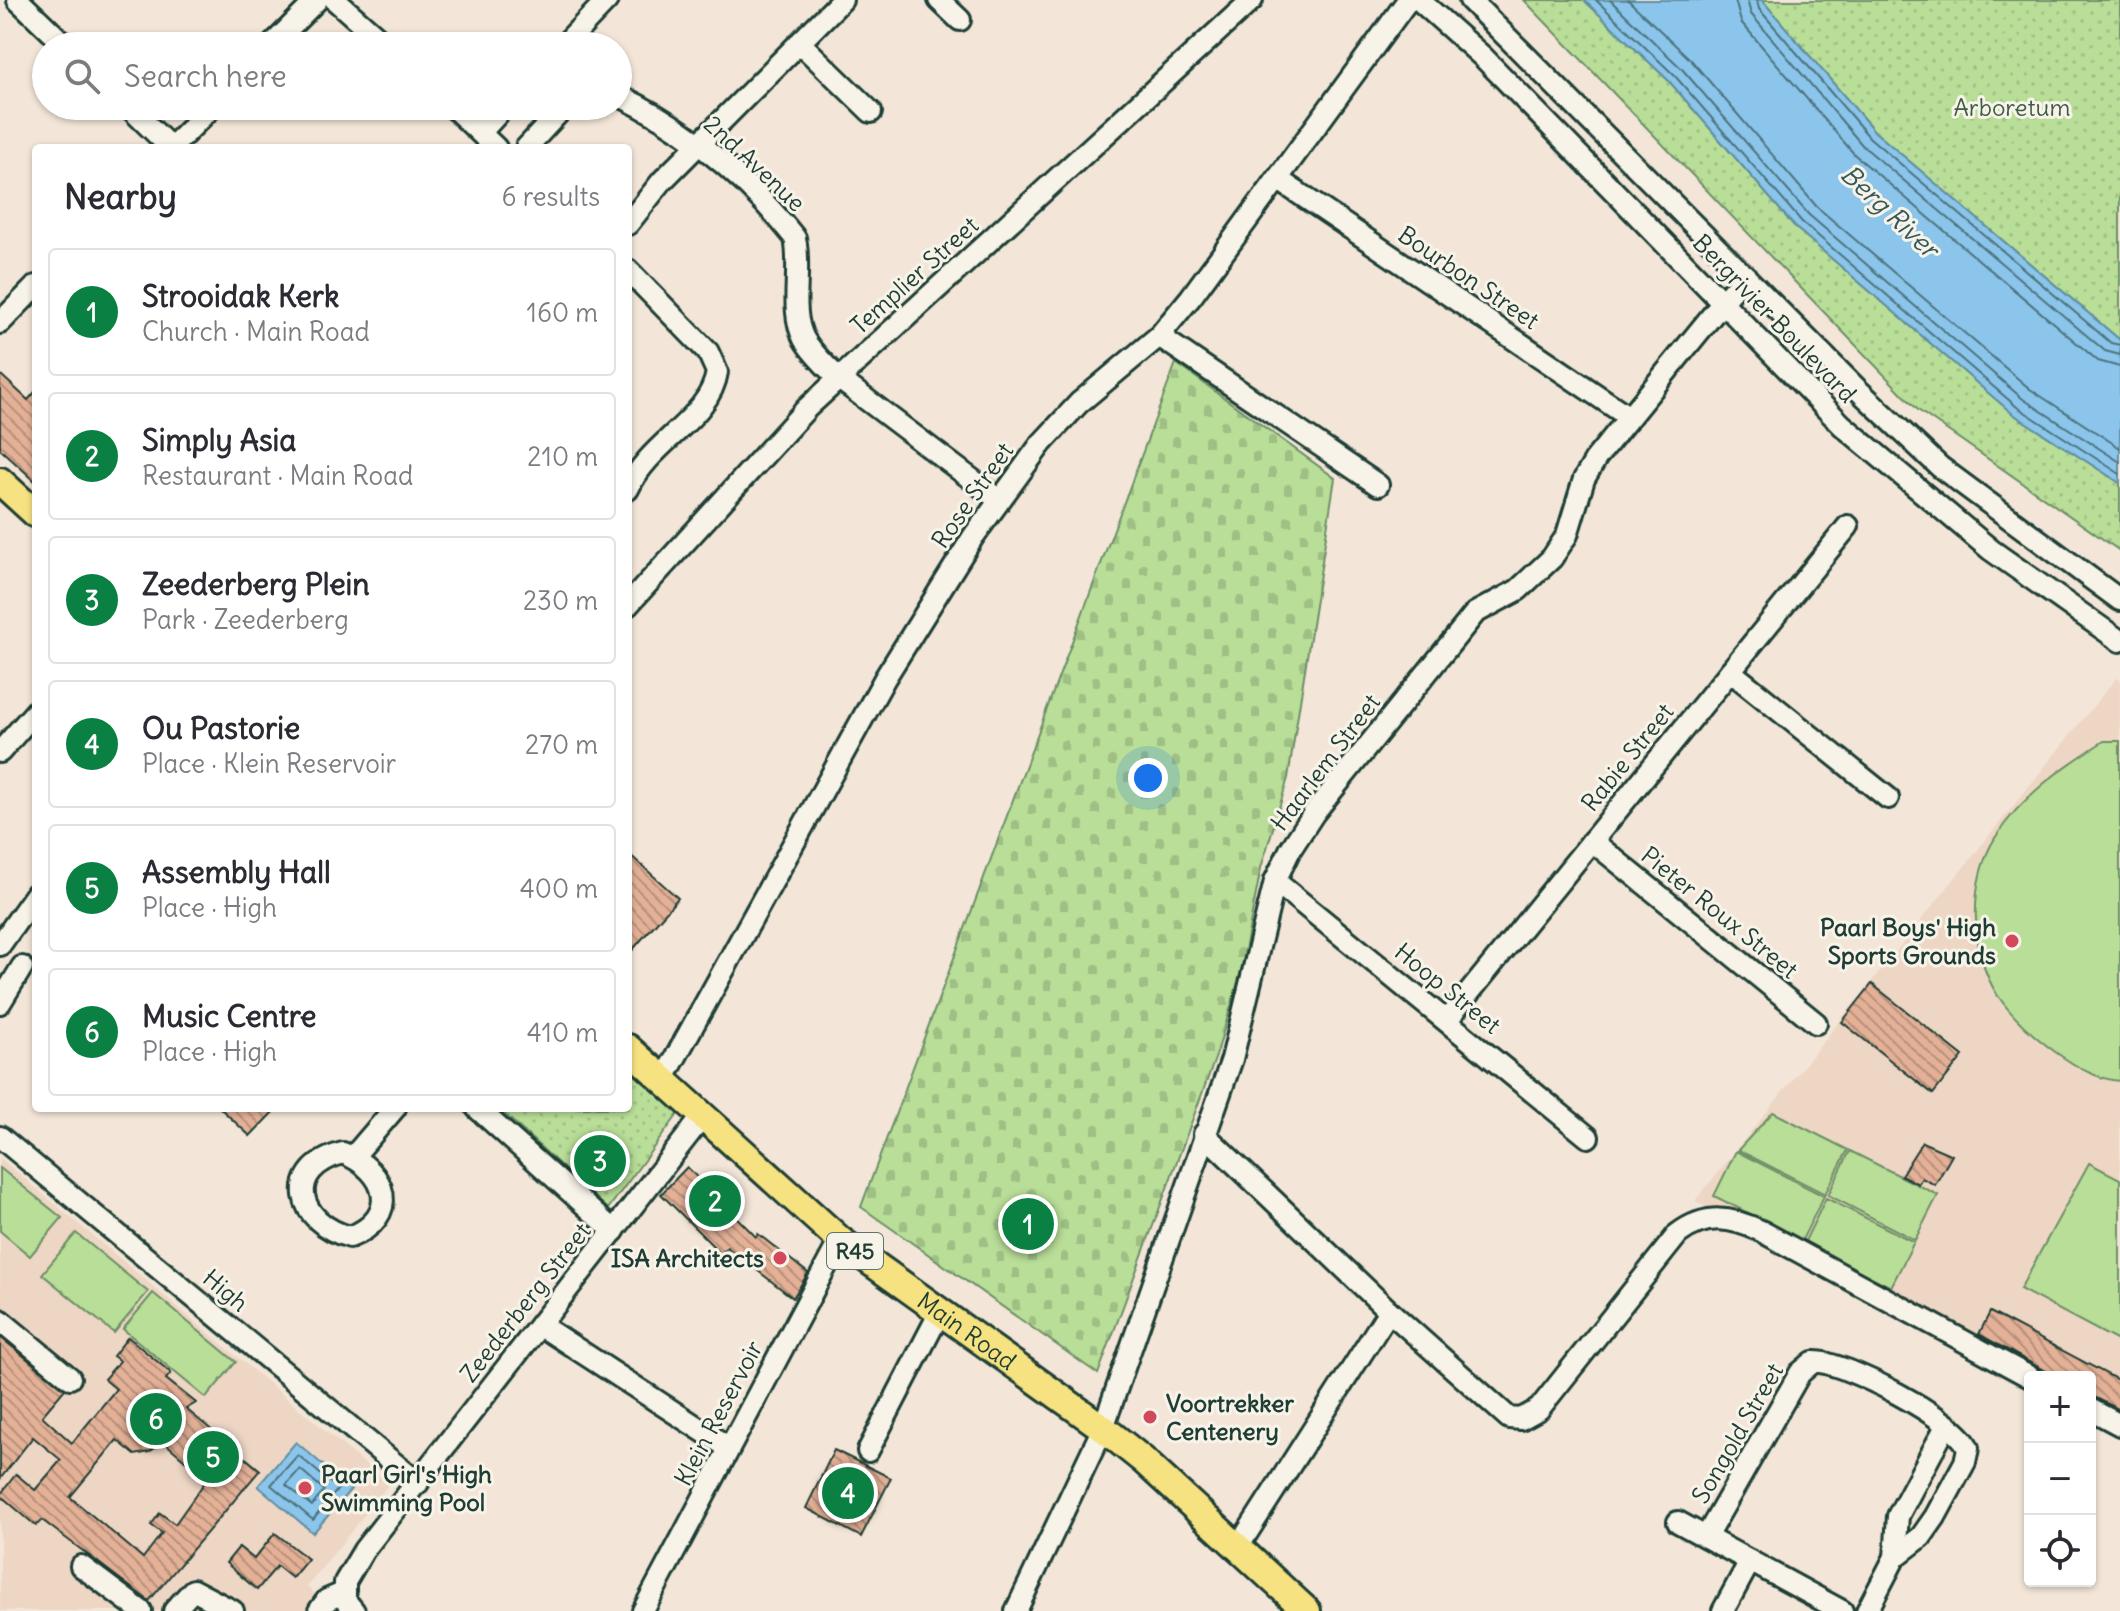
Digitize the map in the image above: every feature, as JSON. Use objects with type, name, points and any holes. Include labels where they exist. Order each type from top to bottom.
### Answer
[{"type":"main road","points":[[1,483],[32,506]]},
{"type":"main road","name":"Main Road","points":[[632,1052],[840,1240],[1103,1428],[1307,1611]]},
{"type":"street","points":[[18,0],[51,32]]},
{"type":"street","points":[[285,32],[317,0]]},
{"type":"street","points":[[335,0],[371,32]]},
{"type":"street","points":[[576,32],[607,0]]},
{"type":"street","points":[[632,219],[662,181],[842,0]]},
{"type":"street","points":[[939,0],[960,20]]},
{"type":"street","name":"Templier Street","points":[[632,601],[770,446],[838,378],[1252,0]]},
{"type":"street","name":"Rose Street","points":[[663,1080],[885,678],[942,583],[999,500],[1041,444],[1079,403],[1159,336],[1279,180],[1408,0]]},
{"type":"street","name":"Bergrivier Boulevard","points":[[1419,0],[1483,57],[1842,425],[1918,491],[2052,596],[2120,641]]},
{"type":"street","name":"Bergrivier Boulevard","points":[[1470,0],[1940,467],[2120,600]]},
{"type":"street","points":[[800,43],[871,112]]},
{"type":"street","name":"2nd Avenue","points":[[632,102],[658,114],[702,143],[795,238],[798,318],[805,340],[838,378],[999,500]]},
{"type":"street","points":[[142,120],[167,144]]},
{"type":"street","points":[[175,144],[199,120]]},
{"type":"street","points":[[468,120],[492,144]]},
{"type":"street","points":[[481,132],[492,120]]},
{"type":"street","points":[[530,144],[552,120]]},
{"type":"street","name":"Bourbon Street","points":[[1279,180],[1629,417]]},
{"type":"street","points":[[632,274],[708,352],[717,372],[708,399],[652,451],[632,483]]},
{"type":"street","name":"Haarlem Street","points":[[1016,1611],[1103,1428],[1232,1059],[1275,881],[1314,813],[1475,613],[1526,584],[1552,558],[1567,535],[1584,479],[1629,417],[1745,275]]},
{"type":"street","points":[[0,323],[32,290]]},
{"type":"street","points":[[1159,336],[1378,485]]},
{"type":"street","name":"Rabie Street","points":[[1447,1020],[1848,526]]},
{"type":"street","points":[[1730,671],[1888,798]]},
{"type":"street","points":[[0,752],[32,716]]},
{"type":"street","name":"Pieter Roux Street","points":[[1592,841],[1816,1023]]},
{"type":"street","name":"Hoop Street","points":[[1275,881],[1588,1137]]},
{"type":"street","points":[[0,945],[32,900]]},
{"type":"street","points":[[0,963],[29,968],[0,1003]]},
{"type":"street","points":[[353,1157],[392,1112]]},
{"type":"street","points":[[481,1112],[614,1231]]},
{"type":"street","name":"Zeederberg Street","points":[[349,1602],[345,1582],[359,1557],[703,1116]]},
{"type":"street","points":[[1204,1134],[1501,1413],[1521,1419],[1539,1409],[1678,1234],[1701,1221],[1719,1217],[1761,1231],[2024,1374]]},
{"type":"street","name":"High","points":[[0,1137],[418,1483]]},
{"type":"street","name":"Klein Reservoir","points":[[643,1611],[840,1240]]},
{"type":"street","points":[[1238,1547],[1389,1311]]},
{"type":"street","points":[[868,1451],[940,1312]]},
{"type":"street","points":[[0,1320],[70,1378]]},
{"type":"street","points":[[540,1325],[729,1448]]},
{"type":"street","name":"Songold Street","points":[[1706,1537],[1800,1373],[1813,1362],[1828,1361],[1884,1387],[1946,1426],[1965,1442],[1965,1462],[1927,1530],[1895,1557],[1867,1611]]},
{"type":"street","points":[[2096,1412],[2120,1425]]},
{"type":"street","name":"Songold Street","points":[[1895,1557],[1898,1516],[1946,1426]]},
{"type":"street","points":[[1678,1522],[1842,1611]]},
{"type":"street","points":[[1723,1611],[1750,1561]]},
{"type":"street","points":[[81,1566],[141,1611]]},
{"type":"street","points":[[174,1611],[193,1590],[233,1611]]},
{"type":"street","points":[[319,1611],[327,1600],[349,1602]]},
{"type":"shaded area","name":"Paarl Boys' High Sports Grounds","points":[[2116,678],[2120,681],[2120,1437],[2096,1424],[2096,1371],[2024,1371],[2024,1384],[1695,1201]]},
{"type":"shaded area","points":[[0,1158],[389,1484],[307,1587],[335,1611],[0,1611]]},
{"type":"green space","points":[[1524,0],[1584,0],[1669,81],[1796,228],[2013,414],[2120,483],[2120,551],[1918,410]]},
{"type":"green space","name":"Arboretum","points":[[1762,0],[2120,0],[2120,340],[1875,132]]},
{"type":"green space","points":[[1176,363],[1335,478],[1288,778],[1261,868],[1240,976],[1216,1056],[1098,1374],[861,1207]]},
{"type":"green space","points":[[2104,741],[2120,741],[2120,1081],[2094,1075],[2070,1062],[2038,1039],[2010,1012],[1989,979],[1982,959],[1976,917],[1980,875],[1986,856],[2005,823],[2044,784]]},
{"type":"green space","points":[[632,1072],[679,1113],[608,1209],[502,1112],[632,1112]]},
{"type":"green space","points":[[1773,1112],[1848,1150],[1825,1194],[1738,1150]]},
{"type":"green space","points":[[1736,1151],[1824,1196],[1802,1240],[1714,1196]]},
{"type":"green space","points":[[1850,1151],[1938,1195],[1915,1240],[1828,1195]]},
{"type":"green space","points":[[2089,1163],[2120,1179],[2120,1342],[2020,1289]]},
{"type":"green space","points":[[0,1168],[62,1218],[30,1256],[0,1231]]},
{"type":"green space","points":[[1826,1198],[1914,1242],[1891,1287],[1804,1243]]},
{"type":"green space","points":[[76,1233],[148,1292],[114,1333],[42,1274]]},
{"type":"green space","points":[[153,1293],[236,1362],[206,1398],[123,1329]]},
{"type":"water","name":"Berg River","points":[[1584,0],[1762,0],[1875,132],[2120,340],[2120,483],[2013,414],[1796,228],[1669,81]]},
{"type":"water","name":"Paarl Girl's High Swimming Pool","points":[[296,1442],[351,1489],[313,1533],[258,1486]]},
{"type":"building","points":[[0,374],[28,400],[32,396],[32,478],[0,449]]},
{"type":"building","points":[[632,857],[678,898],[632,950]]},
{"type":"building","points":[[1872,984],[1963,1056],[1933,1094],[1842,1022]]},
{"type":"building","points":[[224,1112],[273,1112],[250,1136]]},
{"type":"building","points":[[1922,1142],[1952,1155],[1935,1185],[1922,1178],[1918,1184],[1901,1175]]},
{"type":"building","points":[[687,1167],[756,1237],[758,1234],[808,1273],[793,1298],[727,1247],[721,1254],[661,1194]]},
{"type":"building","points":[[1990,1312],[2120,1381],[2120,1410],[2096,1398],[2096,1371],[2045,1371],[1979,1334]]},
{"type":"building","points":[[0,1337],[65,1389],[42,1416],[72,1443],[116,1389],[104,1379],[120,1361],[113,1356],[128,1337],[171,1373],[166,1379],[196,1403],[186,1409],[260,1470],[149,1601],[42,1520],[36,1526],[0,1495],[16,1474],[35,1490],[61,1460],[33,1437],[0,1479]],"holes":[[[117,1440],[135,1455],[149,1452],[164,1442],[207,1479],[175,1524],[160,1513],[151,1525],[162,1533],[143,1558],[70,1497]]]},
{"type":"building","points":[[834,1450],[891,1478],[861,1537],[806,1508]]},
{"type":"building","points":[[275,1533],[308,1559],[292,1578],[277,1566],[257,1590],[226,1563],[239,1547],[254,1559]]},
{"type":"place","name":"Paarl Boys' High Sports Grounds","points":[[2012,941]]},
{"type":"place","name":"Zeederberg Plein","points":[[600,1161]]},
{"type":"place","name":"Simply Asia","points":[[715,1201]]},
{"type":"place","name":"Strooidak Kerk","points":[[1028,1224]]},
{"type":"place","name":"ISA Architects","points":[[780,1258]]},
{"type":"place","name":"Voortrekker Centenery","points":[[1150,1417]]},
{"type":"place","name":"Music Centre","points":[[156,1419]]},
{"type":"place","name":"Assembly Hall","points":[[213,1457]]},
{"type":"place","name":"Paarl Girl's High Swimming Pool","points":[[305,1488]]},
{"type":"place","name":"Ou Pastorie","points":[[848,1493]]}]
